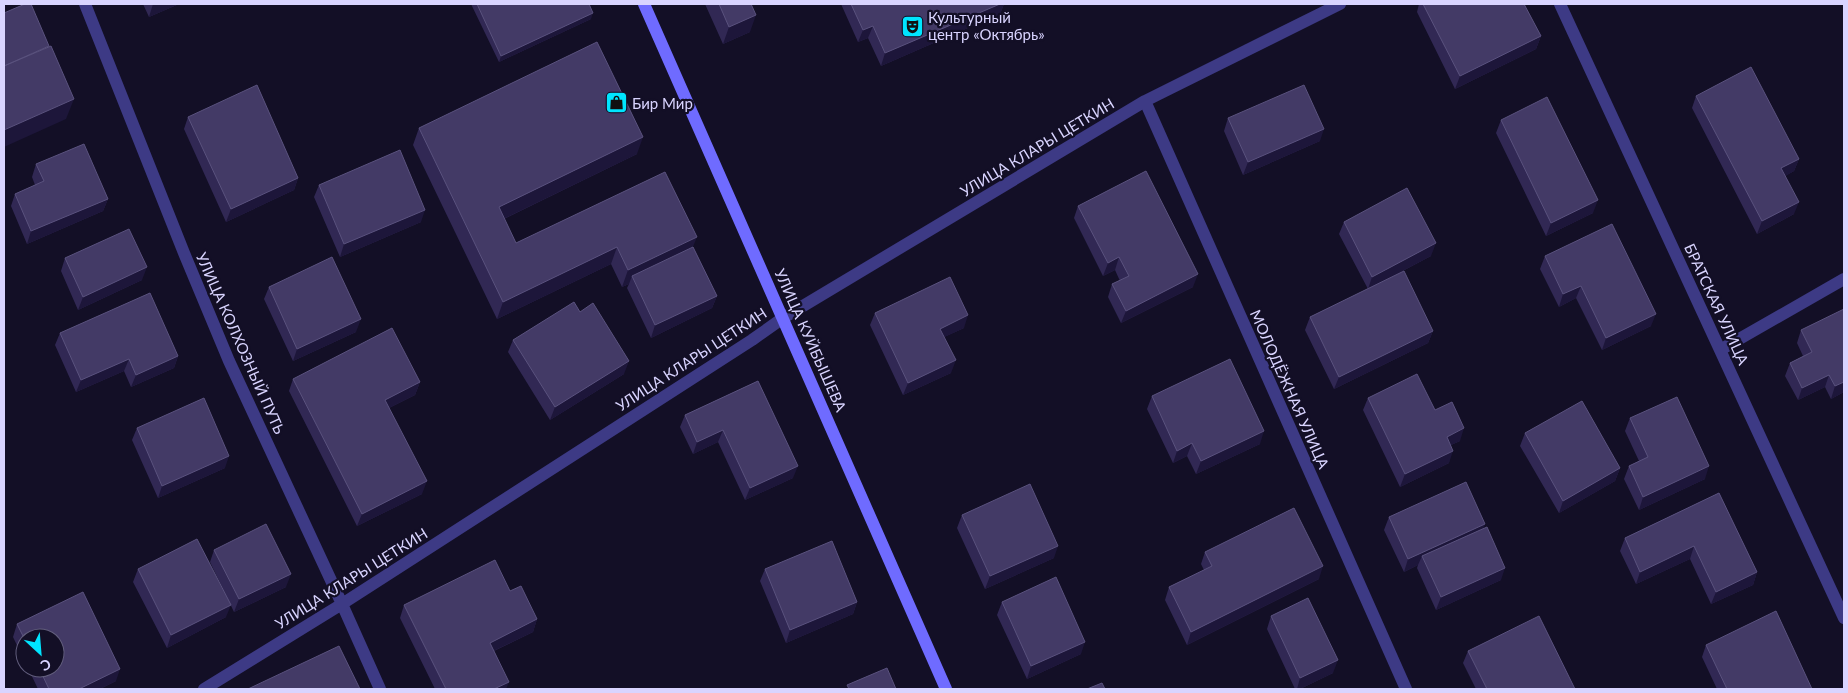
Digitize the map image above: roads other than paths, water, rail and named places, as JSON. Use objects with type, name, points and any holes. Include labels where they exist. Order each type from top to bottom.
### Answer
[{"type":"main road","name":"УЛИЦА КУЙБЫШЕВА","points":[[644,4],[946,689]]},
{"type":"street","name":"УЛИЦА КОЛХОЗНЫЙ ПУТЬ","points":[[85,4],[225,352],[380,689]]},
{"type":"street","name":"УЛИЦА КЛАРЫ ЦЕТКИН","points":[[204,689],[342,604],[752,340],[783,318],[1145,101],[1340,4]]},
{"type":"street","name":"БРАТСКАЯ УЛИЦА","points":[[1560,4],[1844,618]]},
{"type":"street","name":"МОЛОДЁЖНАЯ УЛИЦА","points":[[1145,101],[1406,689]]},
{"type":"street","points":[[1720,350],[1844,279]]},
{"type":"place","name":"Культурный центр «Октябрь»","points":[[912,26]]},
{"type":"place","name":"Бир Мир","points":[[616,103]]}]
